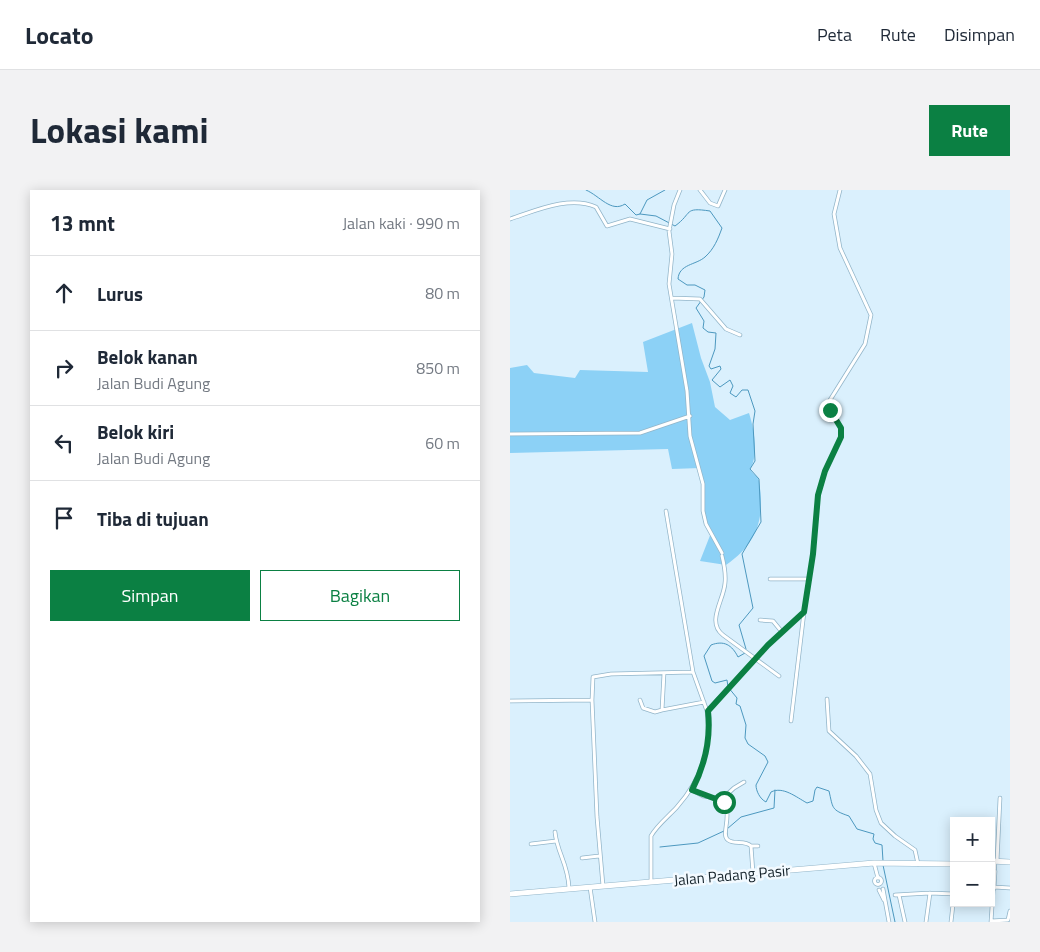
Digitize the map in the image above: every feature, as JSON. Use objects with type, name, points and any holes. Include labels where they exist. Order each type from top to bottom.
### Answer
[{"type":"highway","points":[[995,861],[1010,862]]},
{"type":"highway","name":"Jalan Padang Pasir","points":[[510,894],[887,862],[950,864]]},
{"type":"street","points":[[680,190],[674,205],[670,228],[672,254],[669,284],[690,416],[690,436],[703,484],[704,515],[722,555],[725,582],[717,611],[716,626],[720,633],[779,676]]},
{"type":"street","points":[[700,190],[710,203],[718,206],[725,190]]},
{"type":"street","points":[[791,721],[818,495],[825,471],[841,437],[841,428],[830,410],[830,400],[861,351],[870,323],[869,309],[839,246],[834,214],[840,190]]},
{"type":"street","points":[[510,219],[546,206],[564,203],[583,204],[595,206],[607,226],[630,219],[670,228]]},
{"type":"street","points":[[672,298],[702,300],[726,329],[740,334]]},
{"type":"street","points":[[510,434],[640,433],[654,426],[690,416]]},
{"type":"street","points":[[651,882],[651,836],[692,790],[700,772],[709,738],[708,711],[693,672],[666,511]]},
{"type":"street","points":[[770,579],[809,580]]},
{"type":"street","points":[[708,711],[756,658],[804,612]]},
{"type":"street","points":[[760,620],[773,621],[782,632]]},
{"type":"street","points":[[603,886],[599,856],[592,700],[594,676],[693,672]]},
{"type":"street","points":[[662,710],[664,673]]},
{"type":"street","points":[[827,699],[830,731],[856,756],[870,774],[879,820],[895,836],[916,852],[918,864]]},
{"type":"street","points":[[510,701],[592,700]]},
{"type":"street","points":[[640,700],[643,708],[655,712],[704,702]]},
{"type":"street","points":[[722,799],[744,782]]},
{"type":"street","points":[[692,790],[702,796],[722,799]]},
{"type":"street","points":[[995,850],[1000,798]]},
{"type":"street","points":[[722,799],[728,813],[725,831],[730,841],[746,842],[751,846],[758,846]]},
{"type":"street","points":[[555,832],[556,841],[568,869],[569,889]]},
{"type":"street","points":[[531,844],[556,841]]},
{"type":"street","points":[[751,846],[753,874]]},
{"type":"street","points":[[582,858],[599,856]]},
{"type":"street","points":[[876,863],[889,922]]},
{"type":"street","points":[[590,887],[594,922]]},
{"type":"street","points":[[995,888],[1010,888]]},
{"type":"street","points":[[905,922],[897,895],[930,893],[950,895]]},
{"type":"street","points":[[926,922],[930,893]]},
{"type":"street","points":[[951,922],[953,907]]},
{"type":"street","points":[[992,907],[991,921],[1008,920],[1010,911]]},
{"type":"shaded area","points":[[692,323],[701,358],[710,382],[715,407],[730,420],[749,413],[754,434],[755,449],[750,469],[759,481],[761,494],[760,518],[757,529],[746,548],[726,565],[700,561],[711,533],[702,515],[705,494],[700,468],[672,469],[668,449],[510,453],[510,368],[527,365],[534,373],[575,378],[580,370],[648,372],[643,342]]},
{"type":"waterway","points":[[586,190],[610,205],[620,206],[625,204],[636,215],[640,214],[647,200],[665,190]]},
{"type":"waterway","points":[[640,214],[656,216],[675,226],[689,212],[696,210],[710,211],[722,228],[708,254],[701,260],[681,270],[678,279],[687,285],[695,285],[705,290],[704,297],[696,308],[704,321],[703,328],[708,332],[716,333],[715,349],[709,366],[711,369],[720,366],[721,369],[712,380],[720,387],[730,380],[733,386],[730,393],[736,397],[742,390],[748,390],[755,411],[753,424],[755,461],[750,469],[759,479],[761,522],[742,554],[753,608],[739,625],[746,649]]},
{"type":"waterway","points":[[745,653],[738,657],[733,649],[724,643],[720,643],[711,645],[704,656],[712,681],[715,683],[727,680],[728,687],[737,698],[736,704],[740,706],[746,725],[745,738],[748,744],[765,756],[768,762],[756,785],[760,797],[766,802],[771,792],[780,790],[807,803],[813,801],[817,787],[829,791],[832,805],[836,810],[849,816],[857,829],[874,834],[873,839],[875,843],[882,845],[883,861]]},
{"type":"waterway","points":[[727,829],[741,817],[774,808],[775,790]]},
{"type":"waterway","points":[[660,847],[698,843],[724,831]]},
{"type":"waterway","points":[[883,865],[895,922]]},
{"type":"route","points":[[724,802],[722,799],[702,796],[692,790],[700,772],[709,738],[708,711],[768,645],[804,612],[813,554],[820,485],[830,458],[841,440],[841,428],[830,410]]}]
